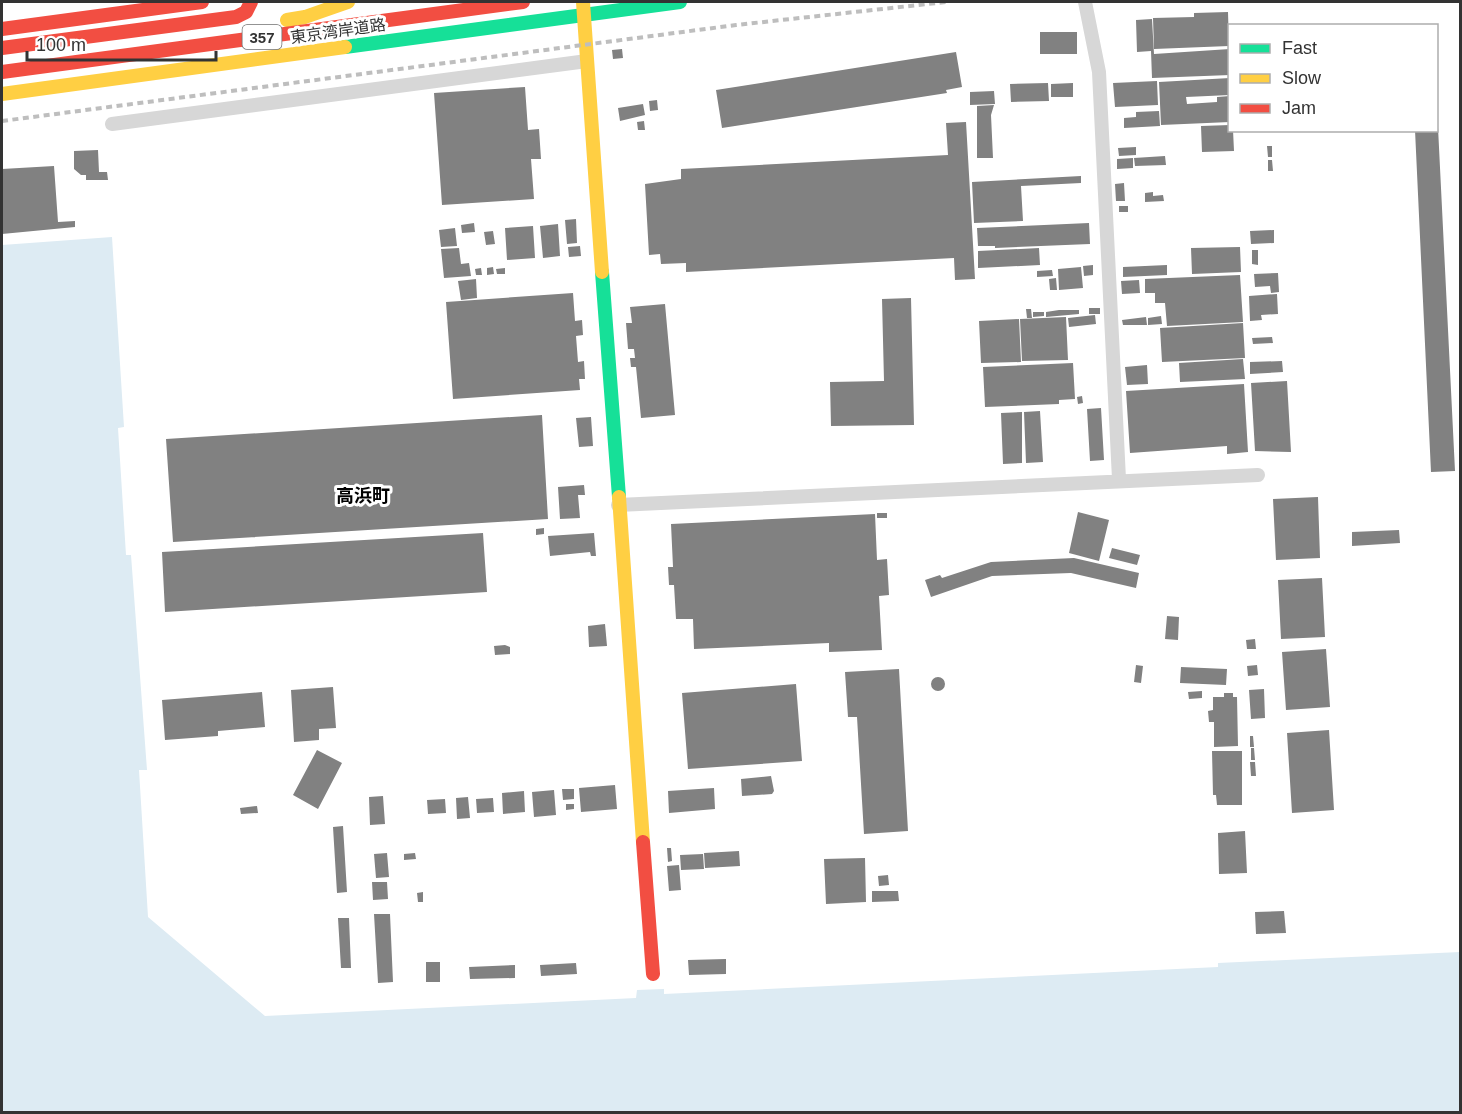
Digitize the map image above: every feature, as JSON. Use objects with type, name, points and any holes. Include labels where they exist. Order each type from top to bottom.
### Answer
[{"type":"main road","points":[[2,29],[202,2]]},
{"type":"main road","points":[[2,48],[217,20],[246,12],[251,2]]},
{"type":"main road","points":[[2,58],[305,17],[348,2]]},
{"type":"main road","name":"東京湾岸道路","points":[[2,72],[523,2]]},
{"type":"main road","name":"東京湾岸道路","points":[[2,94],[583,8],[680,2]]},
{"type":"main road","points":[[583,8],[652,974]]},
{"type":"street","points":[[1085,2],[1099,72],[1119,480]]},
{"type":"street","points":[[112,124],[587,61]]},
{"type":"street","points":[[618,505],[1258,475]]},
{"type":"shaded area","points":[[112,237],[124,427],[118,428],[126,555],[131,555],[147,770],[139,770],[148,917],[265,1016],[636,998],[637,990],[664,989],[664,994],[1218,967],[1218,963],[1460,952],[1460,1112],[2,1112],[2,245]]},
{"type":"building","points":[[1228,12],[1228,46],[1154,49],[1153,18],[1194,17],[1194,13]]},
{"type":"building","points":[[1152,19],[1154,54],[1228,49],[1228,75],[1152,78],[1151,51],[1137,52],[1136,20]]},
{"type":"building","points":[[1040,32],[1077,32],[1077,54],[1040,54]]},
{"type":"building","points":[[622,49],[623,58],[613,59],[612,50]]},
{"type":"building","points":[[956,52],[962,87],[946,90],[947,93],[722,128],[716,90]]},
{"type":"building","points":[[1228,78],[1228,95],[1186,97],[1187,104],[1217,102],[1217,97],[1228,96],[1228,122],[1161,125],[1159,82]]},
{"type":"building","points":[[1157,81],[1158,105],[1115,107],[1113,83]]},
{"type":"building","points":[[1048,83],[1049,101],[1011,102],[1010,84]]},
{"type":"building","points":[[1073,83],[1073,97],[1051,97],[1051,84]]},
{"type":"building","points":[[525,87],[528,130],[539,129],[541,159],[531,159],[534,199],[442,205],[434,93]]},
{"type":"building","points":[[994,91],[995,104],[970,105],[970,92]]},
{"type":"building","points":[[657,100],[658,110],[650,111],[649,101]]},
{"type":"building","points":[[643,104],[645,115],[620,121],[618,108]]},
{"type":"building","points":[[994,105],[991,115],[993,158],[977,158],[977,106]]},
{"type":"building","points":[[1159,111],[1160,126],[1124,128],[1124,118],[1136,117],[1136,112]]},
{"type":"building","points":[[644,121],[645,130],[638,130],[637,122]]},
{"type":"building","points":[[966,122],[975,279],[955,280],[954,258],[686,272],[686,263],[661,264],[660,254],[649,255],[645,184],[681,179],[681,169],[948,155],[946,123]]},
{"type":"building","points":[[1228,125],[1228,132],[1233,132],[1234,151],[1202,152],[1201,126]]},
{"type":"building","points":[[1438,127],[1455,471],[1431,472],[1415,132],[1438,132]]},
{"type":"building","points":[[1267,146],[1272,146],[1272,157],[1268,157]]},
{"type":"building","points":[[1136,147],[1136,155],[1119,156],[1118,148]]},
{"type":"building","points":[[98,150],[99,172],[107,172],[108,180],[86,180],[86,175],[81,175],[74,169],[74,151]]},
{"type":"building","points":[[1165,156],[1166,165],[1135,166],[1134,158]]},
{"type":"building","points":[[1133,158],[1133,168],[1117,169],[1117,159]]},
{"type":"building","points":[[1268,160],[1272,160],[1273,171],[1268,171]]},
{"type":"building","points":[[54,166],[58,222],[75,221],[75,227],[2,234],[2,169]]},
{"type":"building","points":[[1081,176],[1081,183],[1021,186],[1023,221],[974,223],[972,182]]},
{"type":"building","points":[[1124,183],[1125,201],[1116,201],[1115,184]]},
{"type":"building","points":[[1153,192],[1153,196],[1163,195],[1164,201],[1145,202],[1145,193]]},
{"type":"building","points":[[1119,206],[1128,206],[1128,212],[1119,212]]},
{"type":"building","points":[[576,219],[577,243],[567,244],[565,220]]},
{"type":"building","points":[[474,223],[475,232],[462,233],[461,225]]},
{"type":"building","points":[[1089,223],[1090,244],[995,248],[995,246],[978,246],[977,228]]},
{"type":"building","points":[[558,224],[560,256],[543,258],[540,226]]},
{"type":"building","points":[[533,226],[535,258],[507,260],[505,228]]},
{"type":"building","points":[[455,228],[457,246],[441,247],[439,230]]},
{"type":"building","points":[[1274,230],[1274,243],[1251,244],[1250,231]]},
{"type":"building","points":[[493,231],[495,244],[486,245],[484,232]]},
{"type":"building","points":[[580,246],[581,256],[569,257],[568,247]]},
{"type":"building","points":[[1240,247],[1241,272],[1192,274],[1191,248]]},
{"type":"building","points":[[459,248],[461,264],[469,263],[471,276],[444,278],[441,249]]},
{"type":"building","points":[[1039,248],[1040,265],[978,268],[978,251]]},
{"type":"building","points":[[1252,250],[1258,250],[1258,265],[1252,264]]},
{"type":"building","points":[[1093,265],[1093,275],[1084,276],[1083,266]]},
{"type":"building","points":[[1167,265],[1167,275],[1123,277],[1123,267]]},
{"type":"building","points":[[493,267],[494,274],[487,275],[487,268]]},
{"type":"building","points":[[1081,267],[1083,288],[1059,290],[1058,269]]},
{"type":"building","points":[[481,268],[482,275],[476,275],[475,269]]},
{"type":"building","points":[[505,268],[505,274],[497,274],[496,269]]},
{"type":"building","points":[[1052,270],[1053,276],[1037,277],[1037,271]]},
{"type":"building","points":[[1278,273],[1279,292],[1271,293],[1270,286],[1255,287],[1254,274]]},
{"type":"building","points":[[1240,275],[1243,322],[1167,326],[1165,303],[1155,303],[1155,293],[1145,293],[1145,279]]},
{"type":"building","points":[[1056,278],[1057,290],[1050,290],[1049,279]]},
{"type":"building","points":[[476,279],[477,298],[461,300],[458,281]]},
{"type":"building","points":[[1139,280],[1140,293],[1122,294],[1121,281]]},
{"type":"building","points":[[573,293],[575,321],[582,320],[583,335],[576,336],[578,362],[584,361],[585,379],[579,379],[580,390],[453,399],[446,302]]},
{"type":"building","points":[[1277,294],[1278,314],[1261,315],[1262,320],[1250,321],[1249,296]]},
{"type":"building","points":[[911,298],[914,425],[831,426],[830,382],[884,381],[882,299]]},
{"type":"building","points":[[665,304],[675,415],[641,418],[636,367],[631,367],[630,358],[635,358],[634,349],[628,349],[626,323],[632,323],[630,307]]},
{"type":"building","points":[[1089,308],[1100,308],[1100,314],[1089,314]]},
{"type":"building","points":[[1026,309],[1031,309],[1032,318],[1027,318]]},
{"type":"building","points":[[1079,310],[1079,314],[1046,317],[1046,312]]},
{"type":"building","points":[[1033,312],[1044,312],[1044,316],[1033,317]]},
{"type":"building","points":[[1095,315],[1096,324],[1069,327],[1068,318]]},
{"type":"building","points":[[1161,316],[1162,324],[1148,325],[1148,318]]},
{"type":"building","points":[[1066,317],[1068,360],[1022,361],[1020,319]]},
{"type":"building","points":[[1146,317],[1147,325],[1123,325],[1122,320]]},
{"type":"building","points":[[1019,319],[1021,362],[981,363],[979,321]]},
{"type":"building","points":[[1243,323],[1245,358],[1162,362],[1160,328]]},
{"type":"building","points":[[1272,337],[1273,343],[1253,344],[1252,338]]},
{"type":"building","points":[[1243,359],[1245,379],[1180,382],[1179,363]]},
{"type":"building","points":[[1282,361],[1283,372],[1250,374],[1250,362]]},
{"type":"building","points":[[1073,363],[1075,399],[1059,400],[1059,404],[985,407],[983,367]]},
{"type":"building","points":[[1147,365],[1148,384],[1127,385],[1125,367]]},
{"type":"building","points":[[1287,381],[1291,452],[1255,451],[1251,383]]},
{"type":"building","points":[[1244,384],[1248,452],[1227,454],[1227,446],[1130,453],[1126,391]]},
{"type":"building","points":[[1082,396],[1083,403],[1078,404],[1077,397]]},
{"type":"building","points":[[1101,408],[1104,460],[1090,461],[1087,409]]},
{"type":"building","points":[[1040,411],[1043,462],[1026,463],[1024,412]]},
{"type":"building","points":[[1022,412],[1022,463],[1003,464],[1001,413]]},
{"type":"building","points":[[542,415],[548,519],[173,542],[166,439]]},
{"type":"building","points":[[591,417],[593,446],[579,447],[576,418]]},
{"type":"building","points":[[584,485],[585,495],[578,495],[580,518],[560,519],[558,487]]},
{"type":"building","points":[[1318,497],[1320,558],[1276,560],[1273,499]]},
{"type":"building","points":[[1078,512],[1109,520],[1099,561],[1069,553]]},
{"type":"building","points":[[877,513],[887,513],[887,518],[877,518]]},
{"type":"building","points":[[875,514],[877,560],[887,559],[889,595],[879,596],[882,650],[829,652],[829,643],[694,649],[693,619],[676,619],[674,585],[669,585],[668,567],[673,567],[671,524]]},
{"type":"building","points":[[544,528],[544,534],[536,535],[536,529]]},
{"type":"building","points":[[1399,530],[1400,543],[1352,546],[1352,532]]},
{"type":"building","points":[[483,533],[487,592],[165,612],[162,552]]},
{"type":"building","points":[[594,533],[596,556],[591,556],[590,552],[550,556],[548,536]]},
{"type":"building","points":[[1112,548],[1140,555],[1137,565],[1109,558]]},
{"type":"building","points":[[1074,558],[1139,573],[1136,588],[1071,573],[992,576],[931,597],[925,580],[940,575],[942,578],[991,562]]},
{"type":"building","points":[[1322,578],[1325,637],[1281,639],[1278,580]]},
{"type":"building","points":[[1167,616],[1179,617],[1178,640],[1165,639]]},
{"type":"building","points":[[605,624],[607,646],[589,647],[588,626]]},
{"type":"building","points":[[1255,639],[1256,649],[1247,649],[1246,640]]},
{"type":"building","points":[[494,646],[510,647],[510,654],[495,655]]},
{"type":"building","points":[[1326,649],[1330,707],[1286,710],[1282,652]]},
{"type":"building","points":[[1136,665],[1143,666],[1141,683],[1134,682]]},
{"type":"building","points":[[1257,665],[1258,675],[1248,676],[1247,666]]},
{"type":"building","points":[[1181,667],[1227,669],[1226,685],[1180,683]]},
{"type":"building","points":[[899,669],[908,831],[864,834],[857,717],[848,717],[845,672]]},
{"type":"building","points":[[935,677],[941,677],[945,684],[941,691],[935,691],[931,687],[931,681]]},
{"type":"building","points":[[796,684],[802,761],[688,769],[682,693]]},
{"type":"building","points":[[333,687],[336,728],[319,729],[319,740],[294,742],[291,690]]},
{"type":"building","points":[[1264,689],[1265,718],[1251,719],[1249,690]]},
{"type":"building","points":[[1202,691],[1202,698],[1189,699],[1188,692]]},
{"type":"building","points":[[262,692],[265,727],[218,731],[218,736],[165,740],[162,700]]},
{"type":"building","points":[[1224,693],[1233,693],[1233,697],[1237,697],[1238,746],[1214,747],[1214,722],[1209,722],[1208,711],[1213,710],[1213,697],[1224,697]]},
{"type":"building","points":[[1329,730],[1334,810],[1292,813],[1287,733]]},
{"type":"building","points":[[1250,736],[1253,736],[1254,747],[1250,747]]},
{"type":"building","points":[[1251,748],[1254,748],[1255,760],[1251,760]]},
{"type":"building","points":[[317,750],[342,763],[318,809],[293,795]]},
{"type":"building","points":[[1212,751],[1242,751],[1242,805],[1217,805],[1216,795],[1213,795]]},
{"type":"building","points":[[1250,762],[1255,762],[1256,776],[1251,776]]},
{"type":"building","points":[[771,776],[774,791],[772,794],[742,796],[741,779]]},
{"type":"building","points":[[615,785],[617,809],[581,812],[579,788]]},
{"type":"building","points":[[714,788],[715,809],[669,813],[668,791]]},
{"type":"building","points":[[562,789],[574,789],[574,799],[563,800]]},
{"type":"building","points":[[554,790],[556,815],[534,817],[532,792]]},
{"type":"building","points":[[524,791],[525,812],[503,814],[502,793]]},
{"type":"building","points":[[383,796],[385,824],[370,825],[369,797]]},
{"type":"building","points":[[468,797],[470,818],[457,819],[456,798]]},
{"type":"building","points":[[493,798],[494,812],[477,813],[476,799]]},
{"type":"building","points":[[445,799],[446,813],[428,814],[427,800]]},
{"type":"building","points":[[566,804],[574,804],[574,809],[566,810]]},
{"type":"building","points":[[257,806],[258,813],[241,814],[240,808]]},
{"type":"building","points":[[343,826],[347,892],[337,893],[333,827]]},
{"type":"building","points":[[1245,831],[1247,873],[1219,874],[1218,833]]},
{"type":"building","points":[[667,848],[671,848],[672,861],[668,862]]},
{"type":"building","points":[[739,851],[740,866],[705,868],[704,853]]},
{"type":"building","points":[[387,853],[389,877],[376,878],[374,854]]},
{"type":"building","points":[[415,853],[416,859],[404,860],[404,854]]},
{"type":"building","points":[[703,854],[704,869],[681,870],[680,855]]},
{"type":"building","points":[[865,858],[866,902],[826,904],[824,859]]},
{"type":"building","points":[[679,865],[681,890],[669,891],[667,866]]},
{"type":"building","points":[[888,875],[889,885],[879,886],[878,876]]},
{"type":"building","points":[[372,882],[387,882],[388,899],[373,900]]},
{"type":"building","points":[[872,891],[898,891],[899,901],[872,902]]},
{"type":"building","points":[[423,892],[423,902],[418,902],[417,893]]},
{"type":"building","points":[[1284,911],[1286,933],[1256,934],[1255,912]]},
{"type":"building","points":[[374,914],[390,914],[393,982],[378,983]]},
{"type":"building","points":[[338,918],[349,918],[351,968],[341,968]]},
{"type":"building","points":[[726,959],[726,974],[689,975],[688,960]]},
{"type":"building","points":[[426,962],[440,962],[440,982],[426,982]]},
{"type":"building","points":[[576,963],[577,974],[541,976],[540,965]]},
{"type":"building","points":[[515,965],[515,978],[470,979],[469,967]]},
{"type":"railway","points":[[2,121],[736,25],[946,2]]},
{"type":"traffic: fast","points":[[345,47],[680,2]]},
{"type":"traffic: fast","points":[[602,272],[619,497]]},
{"type":"traffic: slow","points":[[287,20],[305,17],[348,2]]},
{"type":"traffic: slow","points":[[583,2],[602,272]]},
{"type":"traffic: slow","points":[[2,94],[345,47]]},
{"type":"traffic: slow","points":[[619,497],[643,842]]},
{"type":"traffic: jam","points":[[2,29],[202,2]]},
{"type":"traffic: jam","points":[[2,48],[236,17],[246,12],[251,2]]},
{"type":"traffic: jam","points":[[2,72],[523,2]]},
{"type":"traffic: jam","points":[[643,842],[653,974]]},
{"type":"district","name":"高浜町","points":[[363,496]]}]
